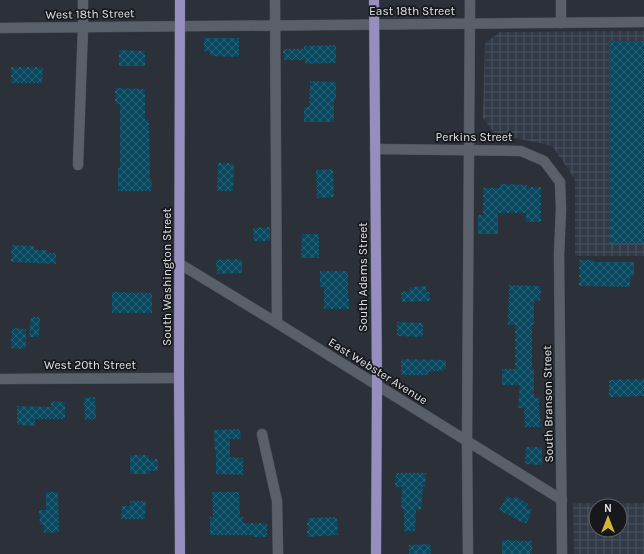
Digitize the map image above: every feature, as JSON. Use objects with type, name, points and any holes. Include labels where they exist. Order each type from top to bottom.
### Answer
[{"type":"main road","name":"South Washington Street","points":[[180,0],[180,554]]},
{"type":"main road","name":"South Adams Street","points":[[374,0],[377,385],[376,554]]},
{"type":"street","points":[[78,165],[84,0]]},
{"type":"street","points":[[275,0],[277,323]]},
{"type":"street","points":[[468,554],[467,441],[470,0]]},
{"type":"street","points":[[560,23],[561,0]]},
{"type":"street","name":"East 18th Street","points":[[179,26],[644,22]]},
{"type":"street","name":"West 18th Street","points":[[0,28],[179,26]]},
{"type":"street","name":"Perkins Street","points":[[375,149],[521,151],[544,161],[560,182],[559,255]]},
{"type":"street","name":"South Branson Street","points":[[559,255],[562,554]]},
{"type":"street","name":"East Webster Avenue","points":[[180,264],[562,500]]},
{"type":"street","name":"West 20th Street","points":[[0,379],[179,378]]},
{"type":"street","points":[[262,434],[277,501],[278,554]]},
{"type":"shaded area","points":[[644,31],[644,256],[575,256],[575,179],[552,146],[494,133],[483,118],[485,43],[500,32]]},
{"type":"shaded area","points":[[573,503],[588,503],[588,538],[628,538],[628,503],[644,503],[644,554],[574,554]]},
{"type":"building","points":[[204,38],[239,38],[239,57],[210,56],[210,51],[204,51]]},
{"type":"building","points":[[609,41],[644,41],[644,243],[610,243]]},
{"type":"building","points":[[336,45],[336,63],[305,64],[305,60],[284,60],[283,49],[304,49],[304,46]]},
{"type":"building","points":[[119,50],[145,51],[145,66],[119,66]]},
{"type":"building","points":[[11,67],[43,67],[42,83],[11,83]]},
{"type":"building","points":[[310,81],[336,82],[334,122],[304,122],[304,107],[309,107]]},
{"type":"building","points":[[115,88],[145,89],[145,121],[149,120],[150,179],[152,179],[151,191],[118,191],[118,168],[120,168],[120,104],[115,104]]},
{"type":"building","points":[[218,163],[234,163],[233,191],[217,191]]},
{"type":"building","points":[[333,169],[334,197],[317,198],[316,170]]},
{"type":"building","points":[[500,184],[541,187],[541,222],[526,222],[526,213],[498,213],[498,234],[478,234],[478,215],[483,215],[483,188],[500,188]]},
{"type":"building","points":[[270,227],[270,241],[254,241],[253,228]]},
{"type":"building","points":[[302,234],[319,234],[319,258],[301,258]]},
{"type":"building","points":[[12,245],[34,246],[34,250],[47,250],[46,253],[56,253],[56,264],[11,262]]},
{"type":"building","points":[[242,259],[242,273],[217,274],[216,260]]},
{"type":"building","points":[[579,260],[594,260],[594,262],[634,262],[634,277],[630,277],[630,287],[579,286]]},
{"type":"building","points":[[320,271],[348,271],[349,309],[324,309],[324,287],[320,287]]},
{"type":"building","points":[[509,285],[541,286],[540,301],[534,301],[534,325],[532,325],[532,369],[534,369],[534,397],[540,398],[539,405],[541,427],[525,427],[524,408],[518,408],[520,385],[502,385],[502,369],[515,369],[515,325],[508,325]]},
{"type":"building","points":[[426,286],[426,292],[430,292],[430,301],[402,302],[401,292],[410,291],[410,287]]},
{"type":"building","points":[[112,292],[152,293],[152,313],[112,313]]},
{"type":"building","points":[[31,317],[40,317],[39,337],[29,337]]},
{"type":"building","points":[[397,322],[423,323],[423,337],[397,336]]},
{"type":"building","points":[[12,328],[26,329],[26,349],[11,348]]},
{"type":"building","points":[[401,359],[446,360],[446,370],[428,372],[428,375],[401,375]]},
{"type":"building","points":[[644,379],[644,396],[609,397],[609,380]]},
{"type":"building","points":[[95,397],[96,419],[85,420],[84,398]]},
{"type":"building","points":[[51,401],[65,402],[65,419],[35,419],[35,426],[17,425],[17,406],[51,407]]},
{"type":"building","points":[[240,429],[241,439],[230,439],[230,457],[243,458],[243,475],[216,474],[214,430]]},
{"type":"building","points":[[526,447],[542,447],[542,465],[525,464]]},
{"type":"building","points":[[130,455],[149,455],[149,460],[158,459],[158,471],[150,471],[150,474],[130,474]]},
{"type":"building","points":[[396,473],[426,473],[421,510],[416,509],[415,531],[404,531],[404,509],[401,509],[402,487],[395,487]]},
{"type":"building","points":[[46,492],[58,492],[59,532],[44,533],[44,525],[40,525],[39,510],[46,510]]},
{"type":"building","points":[[212,492],[239,492],[240,517],[243,517],[243,523],[267,523],[267,537],[253,537],[253,535],[210,535],[210,517],[213,517]]},
{"type":"building","points":[[507,496],[513,499],[515,496],[528,504],[526,508],[532,510],[526,524],[499,510]]},
{"type":"building","points":[[130,501],[146,501],[145,519],[121,519],[122,506],[130,506]]},
{"type":"building","points":[[337,517],[338,535],[307,537],[307,518]]},
{"type":"building","points":[[502,540],[532,541],[532,554],[502,554]]},
{"type":"building","points":[[430,544],[431,554],[409,554],[409,545]]}]
